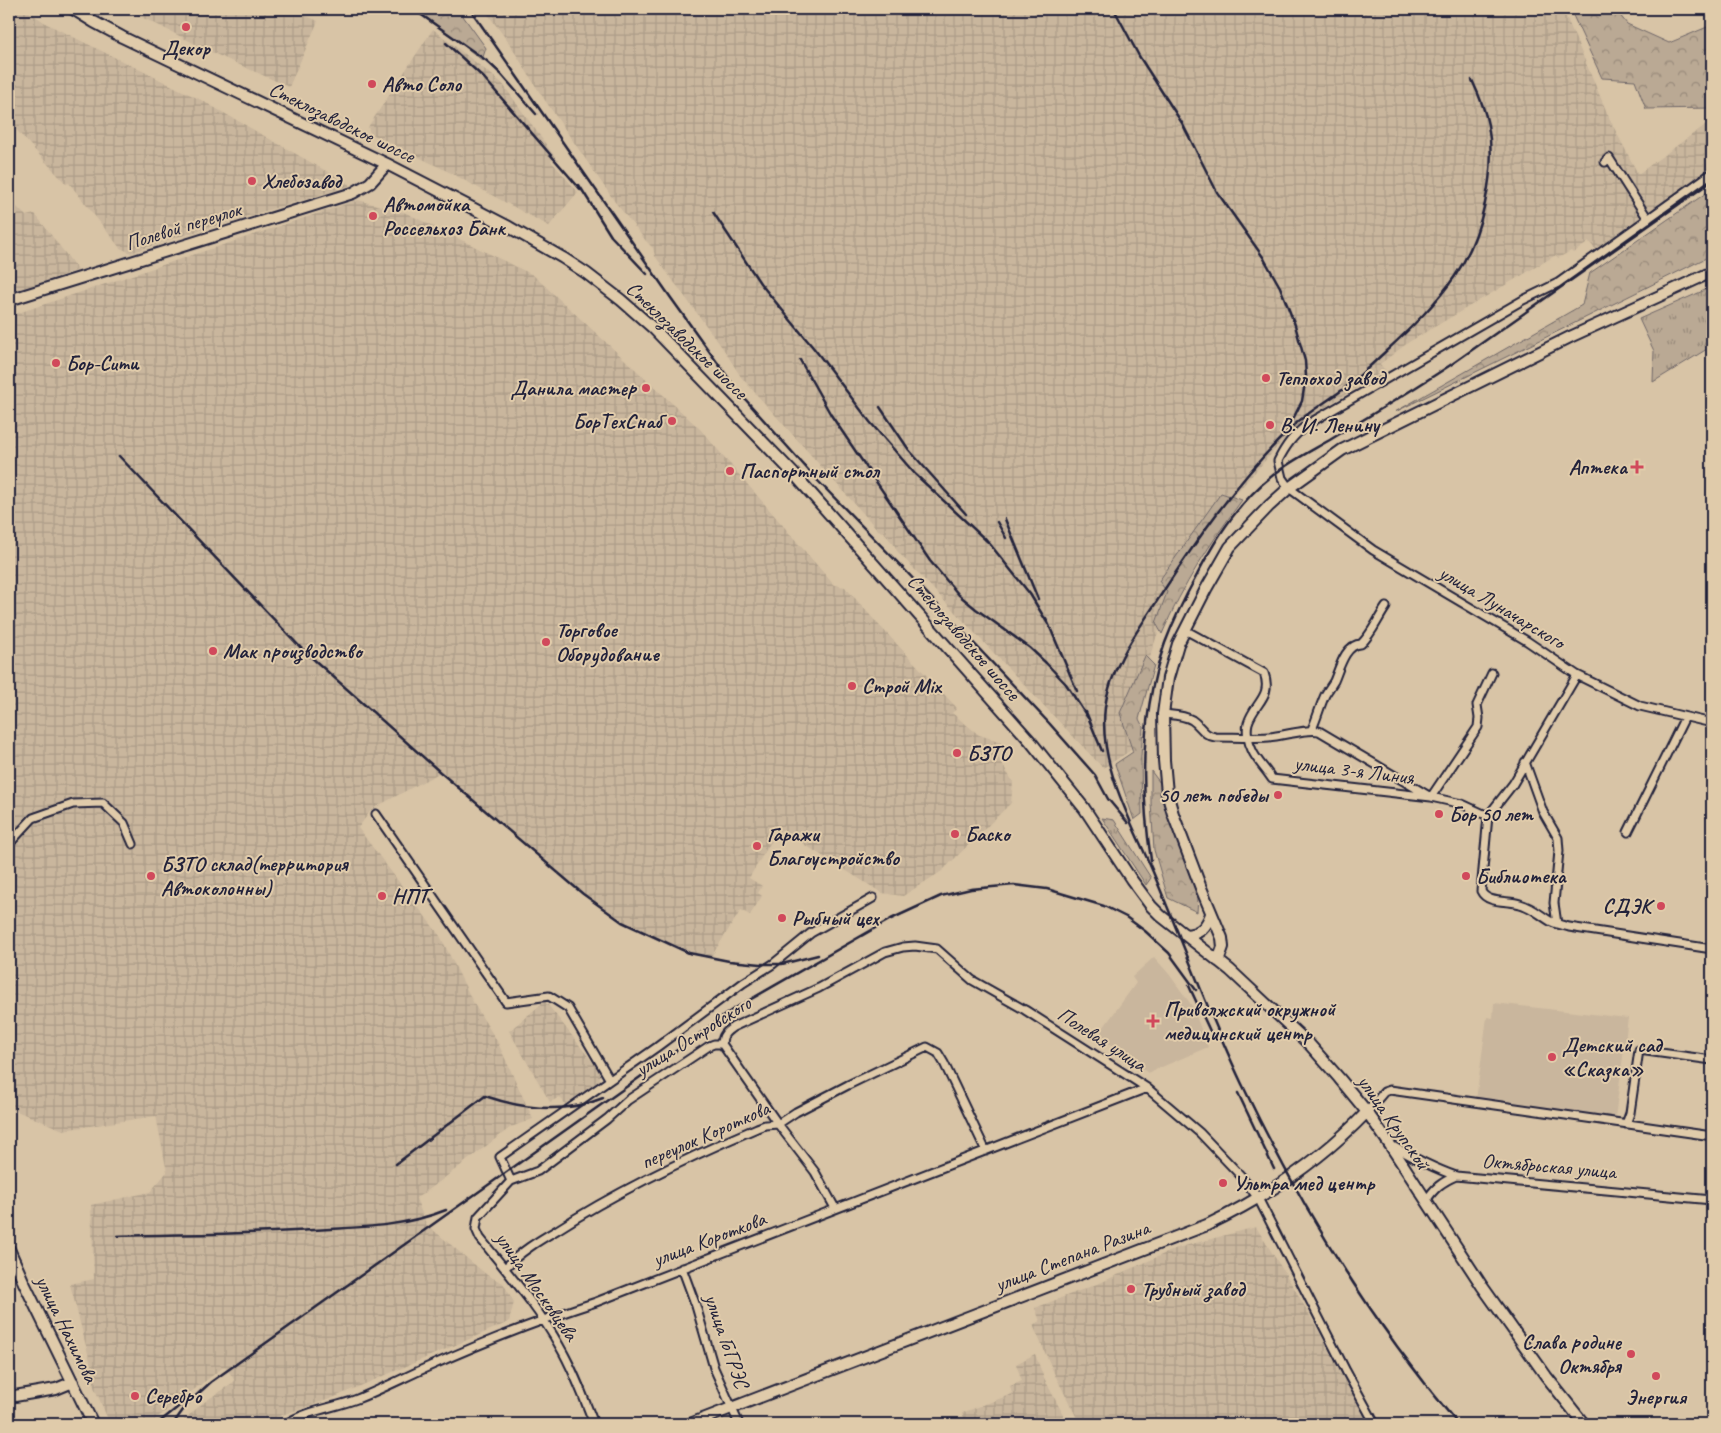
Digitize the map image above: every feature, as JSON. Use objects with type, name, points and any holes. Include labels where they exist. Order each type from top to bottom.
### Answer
[{"type":"main road","name":"Стеклозаводское шоссе","points":[[73,9],[122,37],[388,164],[509,227],[563,258],[609,290],[653,328],[794,474],[1031,742],[1084,808],[1130,879]]},
{"type":"main road","name":"Полевой переулок","points":[[9,300],[353,193],[370,183],[388,164]]},
{"type":"main road","points":[[1218,961],[1223,947],[1220,934],[1173,814],[1167,793],[1163,714],[1172,664],[1185,630],[1213,575],[1230,547],[1289,488],[1351,445],[1570,337],[1712,272]]},
{"type":"main road","name":"улица Крупской","points":[[1130,879],[1151,906],[1185,936],[1218,961],[1310,1045],[1367,1112],[1390,1144],[1482,1286],[1546,1376],[1584,1424]]},
{"type":"main road","points":[[1185,936],[1194,935],[1202,931],[1207,925],[1211,914]]},
{"type":"main road","name":"улица Степана Разина","points":[[733,1409],[1207,1224],[1258,1198],[1289,1177],[1330,1146],[1367,1112]]},
{"type":"main road","name":"улица Нахимова","points":[[9,1249],[24,1284],[93,1424]]},
{"type":"main road","points":[[9,1397],[56,1389],[73,1382]]},
{"type":"main road","points":[[690,1424],[733,1409]]},
{"type":"street","points":[[1605,162],[1609,158],[1648,219]]},
{"type":"street","points":[[1289,488],[1282,478],[1278,461],[1292,436],[1308,424],[1523,300],[1558,283],[1712,173]]},
{"type":"street","name":"улица Луначарского","points":[[1289,488],[1373,550],[1527,642],[1577,675],[1640,706],[1712,723]]},
{"type":"street","name":"улица 3-я Линия","points":[[1386,607],[1374,626],[1371,635],[1361,644],[1356,644],[1342,660],[1334,681],[1324,696],[1312,729],[1319,730],[1431,797]]},
{"type":"street","points":[[1185,630],[1264,673],[1267,682],[1266,691],[1248,723],[1248,737]]},
{"type":"street","points":[[1431,797],[1478,727],[1478,704],[1492,673]]},
{"type":"street","points":[[1577,675],[1501,801],[1488,816],[1480,884],[1483,896],[1488,899],[1527,906],[1557,924],[1712,950]]},
{"type":"street","points":[[1163,714],[1189,718],[1208,736],[1270,737],[1296,734],[1312,729]]},
{"type":"street","points":[[1628,832],[1685,717]]},
{"type":"street","name":"улица 3-я Линия","points":[[1248,737],[1252,752],[1272,779],[1431,797],[1462,804],[1488,816]]},
{"type":"street","points":[[1525,762],[1543,812],[1558,838],[1559,851],[1554,903],[1557,924]]},
{"type":"street","points":[[9,844],[33,818],[73,804],[103,802],[124,823],[133,844]]},
{"type":"street","points":[[376,814],[506,1002],[549,996],[568,1008],[610,1080]]},
{"type":"street","points":[[511,1181],[500,1157],[658,1047],[742,983],[773,964],[811,932],[873,898]]},
{"type":"street","name":"Полевая улица","points":[[903,947],[915,946],[937,949],[972,980],[1025,1010],[1147,1088],[1205,1138],[1242,1176],[1258,1198],[1375,1424]]},
{"type":"street","name":"улица Островского","points":[[476,1223],[484,1209],[511,1181],[538,1171],[607,1119],[628,1100],[709,1046],[722,1044],[725,1033],[733,1027],[818,988],[885,952],[903,947]]},
{"type":"street","points":[[722,1044],[778,1124],[815,1172],[836,1208]]},
{"type":"street","name":"переулок Короткова","points":[[505,1268],[520,1253],[574,1219],[626,1190],[749,1131],[765,1125],[778,1124],[796,1112],[848,1085],[927,1047],[938,1053],[944,1063],[986,1151]]},
{"type":"street","points":[[1626,1124],[1630,1113],[1638,1050],[1712,1060]]},
{"type":"street","name":"улица Короткова","points":[[286,1424],[294,1418],[357,1399],[431,1365],[544,1319],[596,1302],[1147,1088]]},
{"type":"street","points":[[1367,1112],[1384,1092],[1390,1090],[1712,1136]]},
{"type":"street","name":"Октябрьская улица","points":[[1390,1144],[1421,1162],[1456,1176],[1712,1200]]},
{"type":"street","points":[[1426,1201],[1434,1189],[1443,1181],[1456,1176]]},
{"type":"street","name":"улица Московцева","points":[[476,1223],[476,1229],[480,1238],[544,1319],[568,1361],[594,1424]]},
{"type":"street","name":"улица ГоГРЭС","points":[[682,1268],[696,1306],[714,1368],[739,1424]]},
{"type":"shaded area","points":[[9,9],[25,9],[47,24],[201,100],[349,184],[349,186],[168,240],[131,253],[120,248],[69,183],[66,184],[9,122]]},
{"type":"shaded area","points":[[123,9],[291,9],[318,21],[289,87]]},
{"type":"shaded area","points":[[484,9],[1563,9],[1611,122],[1638,174],[1712,120],[1712,173],[1599,253],[1589,242],[1573,253],[1571,251],[1558,258],[1556,255],[1409,342],[1380,364],[1385,370],[1330,404],[1287,436],[1231,499],[1169,601],[1152,650],[1130,751],[1103,768],[897,551],[883,532],[878,530],[741,377],[724,350],[655,256],[653,248],[615,202],[540,93],[509,43]]},
{"type":"shaded area","points":[[433,29],[502,83],[555,157],[551,161],[578,192],[549,226],[451,173],[370,133],[368,127]]},
{"type":"shaded area","points":[[9,199],[26,216],[35,214],[78,270],[9,293]]},
{"type":"shaded area","points":[[358,200],[406,213],[533,275],[700,429],[834,585],[845,587],[957,708],[952,713],[979,735],[1002,742],[998,757],[1013,782],[1011,803],[942,871],[903,896],[882,893],[781,830],[769,845],[749,878],[762,886],[758,893],[762,896],[750,915],[741,910],[711,957],[689,953],[622,922],[583,894],[441,772],[372,809],[358,828],[440,936],[474,1004],[497,1041],[533,1119],[511,1127],[416,1198],[426,1224],[487,1275],[503,1283],[514,1302],[509,1322],[330,1399],[255,1424],[179,1424],[203,1403],[235,1381],[225,1366],[149,1424],[110,1424],[94,1387],[92,1369],[70,1284],[94,1279],[91,1205],[150,1192],[167,1172],[156,1116],[63,1130],[9,1108],[9,316]]},
{"type":"shaded area","name":"Приволжский окружной медицинский центр","points":[[1154,957],[1192,1006],[1208,1047],[1148,1073],[1098,1035],[1136,983],[1132,977]]},
{"type":"shaded area","points":[[545,1001],[601,1073],[599,1081],[565,1104],[560,1097],[550,1102],[509,1031]]},
{"type":"shaded area","name":"Детский сад «Сказка»","points":[[1494,1003],[1628,1018],[1615,1118],[1476,1100],[1487,1017],[1493,1018]]},
{"type":"shaded area","name":"Трубный завод","points":[[1256,1227],[1296,1291],[1371,1424],[1080,1424],[1054,1373],[1033,1325],[1040,1321],[1035,1308],[1102,1282],[1177,1248]]},
{"type":"shaded area","points":[[1035,1354],[1044,1378],[1068,1424],[966,1424],[962,1413],[1012,1394],[1010,1386],[1022,1381],[1016,1364]]},
{"type":"green space","points":[[416,9],[458,9],[486,48],[482,60]]},
{"type":"green space","points":[[1570,9],[1615,9],[1627,24],[1669,43],[1712,25],[1712,108],[1646,109],[1635,80],[1602,78]]},
{"type":"green space","points":[[1712,189],[1712,255],[1395,412],[1582,305],[1590,273]]},
{"type":"green space","points":[[1712,287],[1712,346],[1653,382],[1654,351],[1639,319]]},
{"type":"green space","points":[[1221,493],[1242,500],[1198,565],[1162,634],[1156,623],[1167,592],[1159,581]]},
{"type":"green space","points":[[1145,656],[1154,665],[1139,719],[1143,727],[1141,757],[1142,814],[1134,820],[1115,764],[1133,752],[1120,713]]},
{"type":"green space","points":[[1151,771],[1163,787],[1198,898],[1197,912],[1168,898],[1154,850]]},
{"type":"green space","points":[[1102,818],[1114,820],[1151,878],[1146,885]]},
{"type":"railway","points":[[413,9],[487,61],[536,114]]},
{"type":"railway","points":[[470,9],[737,390],[819,482],[1049,723],[1095,775],[1108,799],[1128,823]]},
{"type":"railway","points":[[1114,9],[1139,56],[1182,123],[1217,192],[1263,257],[1280,287],[1295,325],[1305,361],[1306,376],[1302,401],[1289,427]]},
{"type":"railway","points":[[446,43],[484,78],[581,190]]},
{"type":"railway","points":[[1458,1424],[1396,1345],[1339,1261],[1264,1129],[1218,1032],[1153,872],[1126,812],[1111,771],[1104,729],[1105,707],[1112,678],[1125,651],[1203,532],[1273,446],[1293,426],[1350,384],[1413,325],[1431,307],[1465,260],[1480,223],[1489,183],[1490,163],[1487,119],[1472,80]]},
{"type":"railway","points":[[1151,860],[1145,805],[1144,750],[1151,696],[1157,669],[1168,634],[1188,592],[1229,521],[1260,486],[1286,465],[1378,411],[1452,364],[1712,181]]},
{"type":"railway","points":[[579,185],[611,236],[647,274]]},
{"type":"railway","points":[[713,212],[760,283],[816,351],[870,422],[915,474],[989,543]]},
{"type":"railway","points":[[800,360],[831,415],[930,561],[959,595],[1030,648],[1046,663],[1066,684],[1088,718]]},
{"type":"railway","points":[[880,407],[909,450],[966,514]]},
{"type":"railway","points":[[119,456],[301,648],[440,772],[583,894],[622,922],[689,953],[729,961],[782,964],[818,955]]},
{"type":"railway","points":[[1005,519],[1038,599]]},
{"type":"railway","points":[[997,522],[1006,538]]},
{"type":"railway","points":[[985,538],[1030,594],[1048,624]]},
{"type":"railway","points":[[1046,618],[1077,691]]},
{"type":"railway","points":[[1086,712],[1102,751]]},
{"type":"railway","points":[[173,1424],[188,1403],[211,1382],[732,1010],[891,919],[941,896],[971,889],[1014,885],[1047,889],[1104,906],[1126,917],[1145,931],[1169,953],[1196,990]]},
{"type":"railway","points":[[1189,986],[1210,1031]]},
{"type":"railway","points":[[1238,1093],[1274,1169]]},
{"type":"railway","points":[[396,1164],[485,1096],[514,1104],[544,1108],[574,1106],[603,1098]]},
{"type":"railway","points":[[118,1236],[251,1233],[360,1227],[404,1222],[446,1210]]},
{"type":"railway","points":[[157,1424],[183,1403]]},
{"type":"place","name":"Декор","points":[[186,27]]},
{"type":"place","name":"Авто Соло","points":[[372,84]]},
{"type":"place","name":"Хлебозавод","points":[[252,181]]},
{"type":"place","name":"Автомойка Россельхоз Банк","points":[[373,216]]},
{"type":"place","name":"Бор-Сити","points":[[56,363]]},
{"type":"place","name":"Теплоход завод","points":[[1266,378]]},
{"type":"place","name":"Данила мастер","points":[[646,388]]},
{"type":"place","name":"БорТехСнаб","points":[[672,421]]},
{"type":"place","name":"В. И. Ленину","points":[[1270,425]]},
{"type":"place","name":"Аптека","points":[[1637,467]]},
{"type":"place","name":"Паспортный стол","points":[[730,471]]},
{"type":"place","name":"Торговое Оборудование","points":[[546,642]]},
{"type":"place","name":"Мак производство","points":[[213,651]]},
{"type":"place","name":"Строй Mix","points":[[852,686]]},
{"type":"place","name":"БЗТО","points":[[957,753]]},
{"type":"place","name":"50 лет победы","points":[[1278,795]]},
{"type":"place","name":"Бор 50 лет","points":[[1439,814]]},
{"type":"place","name":"Баско","points":[[955,834]]},
{"type":"place","name":"Гаражи Благоустройство","points":[[757,846]]},
{"type":"place","name":"БЗТО склад(территория Автоколонны)","points":[[151,876]]},
{"type":"place","name":"Библиотека","points":[[1466,876]]},
{"type":"place","name":"НПТ","points":[[382,896]]},
{"type":"place","name":"СДЭК","points":[[1661,906]]},
{"type":"place","name":"Рыбный цех","points":[[782,918]]},
{"type":"place","name":"Приволжский окружной медицинский центр","points":[[1153,1021]]},
{"type":"place","name":"Детский сад «Сказка»","points":[[1552,1057]]},
{"type":"place","name":"Ультра мед центр","points":[[1223,1183]]},
{"type":"place","name":"Трубный завод","points":[[1131,1289]]},
{"type":"place","name":"Слава родине Октября","points":[[1631,1354]]},
{"type":"place","name":"Энергия","points":[[1656,1376]]},
{"type":"place","name":"Серебро","points":[[135,1396]]}]
